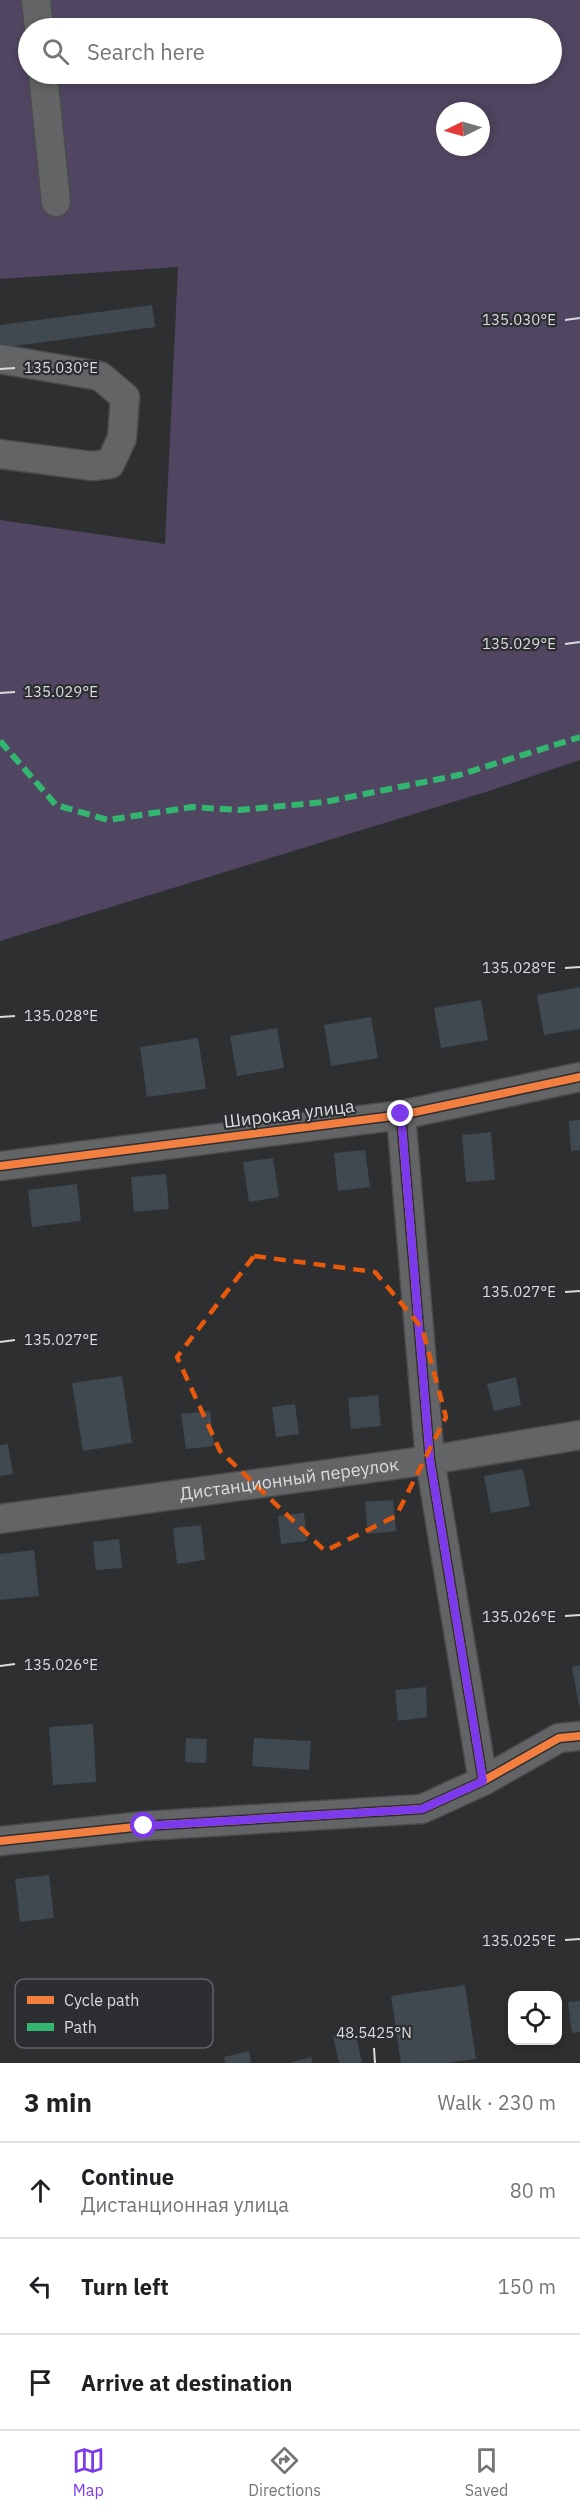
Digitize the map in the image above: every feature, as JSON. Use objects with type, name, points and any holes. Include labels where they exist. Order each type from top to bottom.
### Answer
[{"type":"street","points":[[36,0],[38,18]]},
{"type":"street","points":[[44,84],[56,202]]},
{"type":"street","points":[[0,359],[100,376],[125,397],[122,438],[110,464],[92,466],[0,454]]},
{"type":"street","name":"Широкая улица","points":[[0,1166],[401,1114],[580,1077]]},
{"type":"street","points":[[401,1114],[430,1460],[483,1781]]},
{"type":"street","name":"Дистанционный переулок","points":[[0,1519],[430,1460],[580,1435]]},
{"type":"street","points":[[0,1841],[144,1826],[422,1809],[483,1781],[559,1738],[580,1736]]},
{"type":"highlighted area","points":[[254,1256],[375,1272],[422,1328],[446,1417],[396,1516],[325,1551],[220,1451],[177,1357]]},
{"type":"shaded area","points":[[0,0],[580,0],[580,760],[489,791],[0,941],[0,520],[165,544],[178,267],[0,279]]},
{"type":"building","points":[[152,305],[155,327],[0,348],[0,325]]},
{"type":"building","points":[[580,987],[580,1029],[544,1035],[537,995]]},
{"type":"building","points":[[481,1000],[488,1040],[441,1048],[434,1008]]},
{"type":"building","points":[[371,1017],[378,1058],[331,1066],[324,1025]]},
{"type":"building","points":[[277,1028],[284,1068],[237,1076],[230,1036]]},
{"type":"building","points":[[198,1038],[206,1089],[147,1097],[140,1047]]},
{"type":"building","points":[[580,1120],[580,1150],[571,1151],[569,1121]]},
{"type":"building","points":[[491,1132],[495,1180],[466,1182],[462,1135]]},
{"type":"building","points":[[365,1150],[370,1187],[338,1191],[334,1153]]},
{"type":"building","points":[[273,1158],[279,1197],[249,1202],[243,1162]]},
{"type":"building","points":[[166,1174],[169,1209],[134,1212],[131,1177]]},
{"type":"building","points":[[77,1184],[81,1221],[32,1227],[28,1190]]},
{"type":"building","points":[[122,1376],[132,1443],[83,1451],[72,1383]]},
{"type":"building","points":[[516,1377],[521,1405],[494,1411],[487,1384]]},
{"type":"building","points":[[378,1395],[381,1426],[351,1429],[348,1398]]},
{"type":"building","points":[[295,1404],[299,1434],[276,1437],[272,1407]]},
{"type":"building","points":[[210,1411],[214,1446],[186,1449],[181,1414]]},
{"type":"building","points":[[8,1444],[13,1474],[0,1476],[0,1445]]},
{"type":"building","points":[[523,1469],[530,1506],[491,1513],[484,1476]]},
{"type":"building","points":[[393,1500],[396,1531],[368,1534],[365,1502]]},
{"type":"building","points":[[304,1513],[307,1541],[281,1544],[278,1516]]},
{"type":"building","points":[[201,1525],[205,1560],[177,1564],[173,1528]]},
{"type":"building","points":[[119,1539],[122,1568],[96,1570],[93,1542]]},
{"type":"building","points":[[34,1550],[39,1596],[0,1600],[0,1554]]},
{"type":"building","points":[[580,1665],[580,1706],[579,1706],[572,1667]]},
{"type":"building","points":[[426,1687],[427,1717],[398,1721],[395,1690]]},
{"type":"building","points":[[93,1724],[96,1782],[53,1785],[49,1727]]},
{"type":"building","points":[[186,1738],[207,1739],[206,1763],[185,1762]]},
{"type":"building","points":[[254,1738],[311,1741],[309,1770],[252,1766]]},
{"type":"building","points":[[49,1875],[54,1918],[20,1922],[15,1879]]},
{"type":"building","points":[[465,1985],[476,2059],[447,2063],[401,2063],[391,1996]]},
{"type":"building","points":[[580,2001],[580,2032],[572,2033],[568,2002]]},
{"type":"building","points":[[355,2031],[362,2063],[339,2063],[333,2036]]},
{"type":"building","points":[[249,2051],[251,2063],[225,2063],[224,2057]]},
{"type":"building","points":[[311,2057],[313,2063],[292,2063],[292,2062]]},
{"type":"marked path","points":[[0,741],[56,805],[108,820],[192,807],[239,810],[325,802],[459,775],[580,737]]},
{"type":"cycle path","points":[[0,1166],[401,1115],[580,1077]]},
{"type":"cycle path","points":[[401,1115],[430,1460],[483,1781]]},
{"type":"cycle path","points":[[0,1841],[144,1826],[422,1809],[483,1781],[559,1738],[580,1736]]},
{"type":"route","points":[[144,1826],[422,1809],[483,1781],[430,1460],[401,1114]]}]
